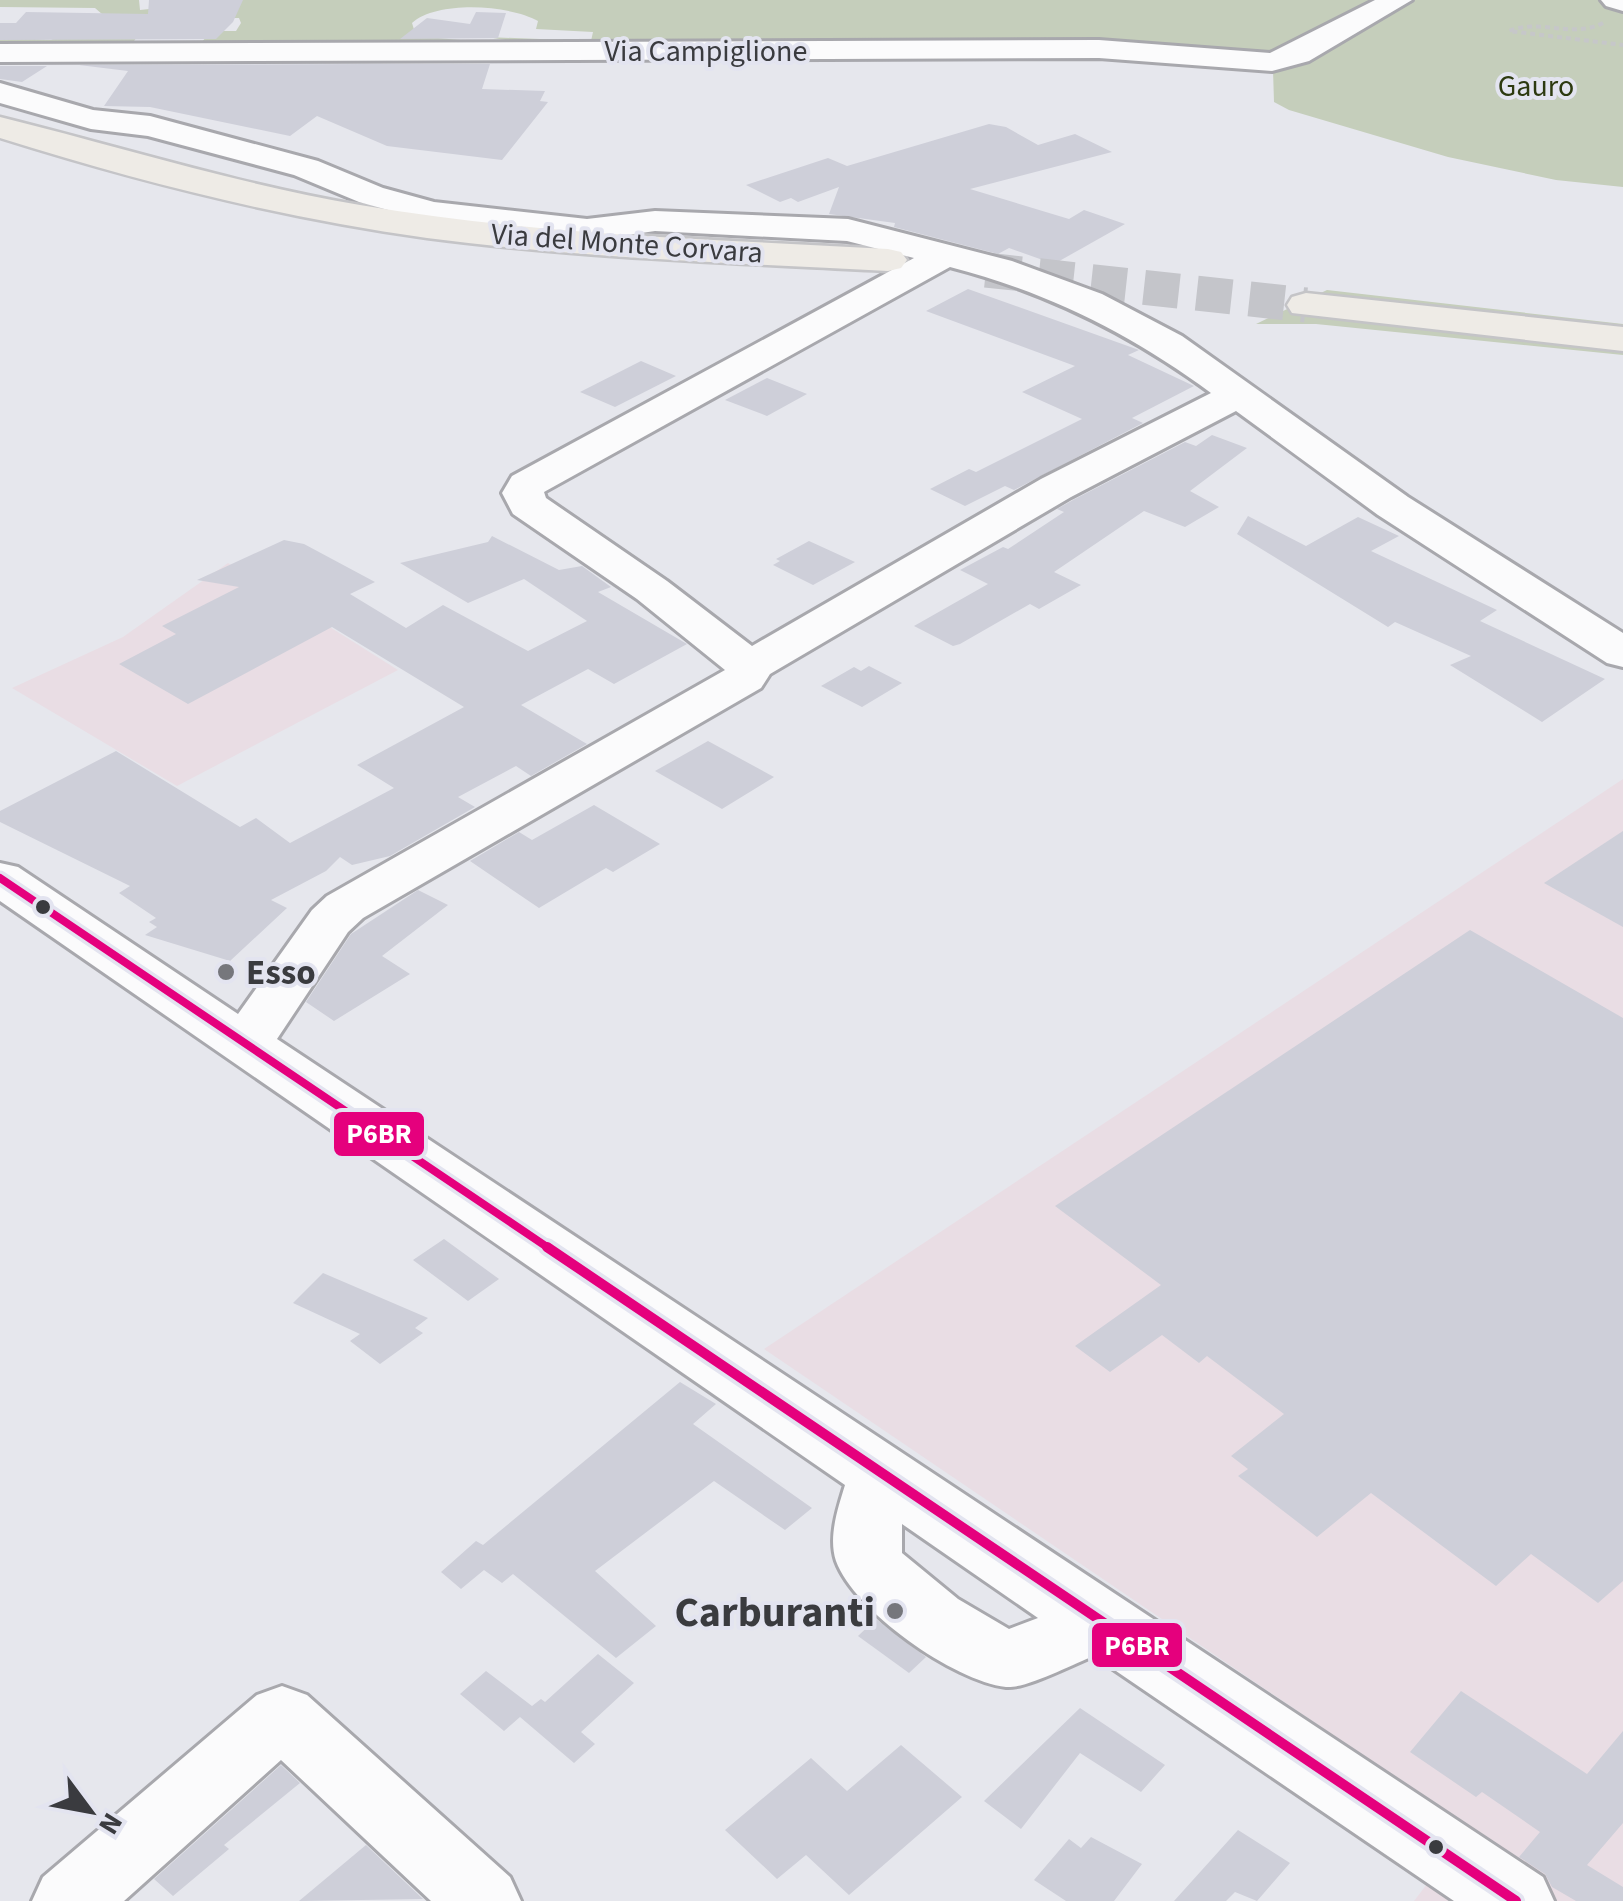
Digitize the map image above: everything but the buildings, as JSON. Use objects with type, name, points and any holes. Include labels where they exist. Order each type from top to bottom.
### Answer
[{"type":"main road","name":"Via del Monte Corvara","points":[[0,100],[213,171],[367,215]]},
{"type":"main road","name":"Via del Monte Corvara","points":[[0,128],[193,183],[507,236],[888,260]]},
{"type":"main road","points":[[1306,306],[1623,339]]},
{"type":"street","name":"Via Campiglione","points":[[0,53],[1099,49],[1162,50],[1256,63],[1298,54],[1397,0]]},
{"type":"street","points":[[0,93],[91,120],[150,126],[306,168],[371,195],[432,212],[588,230],[656,221],[848,230],[950,253],[1089,302],[1169,344],[1393,506],[1623,653]]},
{"type":"street","points":[[750,666],[652,590],[528,505],[523,493],[527,484],[950,253]]},
{"type":"street","points":[[245,1045],[330,921],[345,907],[745,678],[750,666],[1056,488],[1236,395]]},
{"type":"street","points":[[0,878],[1100,1624],[1516,1901]]},
{"type":"street","points":[[881,1476],[869,1528],[870,1561],[886,1581],[959,1636],[995,1658],[1010,1659],[1100,1624]]},
{"type":"street","points":[[70,1901],[282,1716],[483,1901]]},
{"type":"path","points":[[1614,8],[1579,34],[1518,25],[1508,31],[1623,45]]},
{"type":"shaded area","points":[[228,563],[398,670],[177,786],[12,688],[123,637]]},
{"type":"shaded area","points":[[1623,779],[1623,1901],[1414,1901],[1470,1828],[764,1349]]},
{"type":"green space","points":[[0,0],[139,0],[140,10],[159,8],[134,41],[0,49],[0,37],[51,40],[102,14],[95,8],[0,7]]},
{"type":"green space","name":"Gauro","points":[[217,0],[1623,0],[1623,187],[1556,180],[1448,157],[1289,110],[1274,102],[1273,70],[1253,58],[524,43],[487,37],[591,41],[593,32],[536,29],[538,21],[526,16],[474,7],[424,16],[412,23],[416,36],[493,43],[196,48],[212,31],[236,31],[241,23],[239,18],[214,18]]},
{"type":"green space","points":[[1327,290],[1623,324],[1623,329],[1319,316],[1623,349],[1623,355],[1316,324],[1256,324]]},
{"type":"tunnel","points":[[986,270],[1306,305]]},
{"type":"transit line","name":"P6BR","points":[[0,878],[1516,1901]]},
{"type":"place","name":"Esso","points":[[226,972]]},
{"type":"place","name":"Carburanti","points":[[895,1611]]}]
